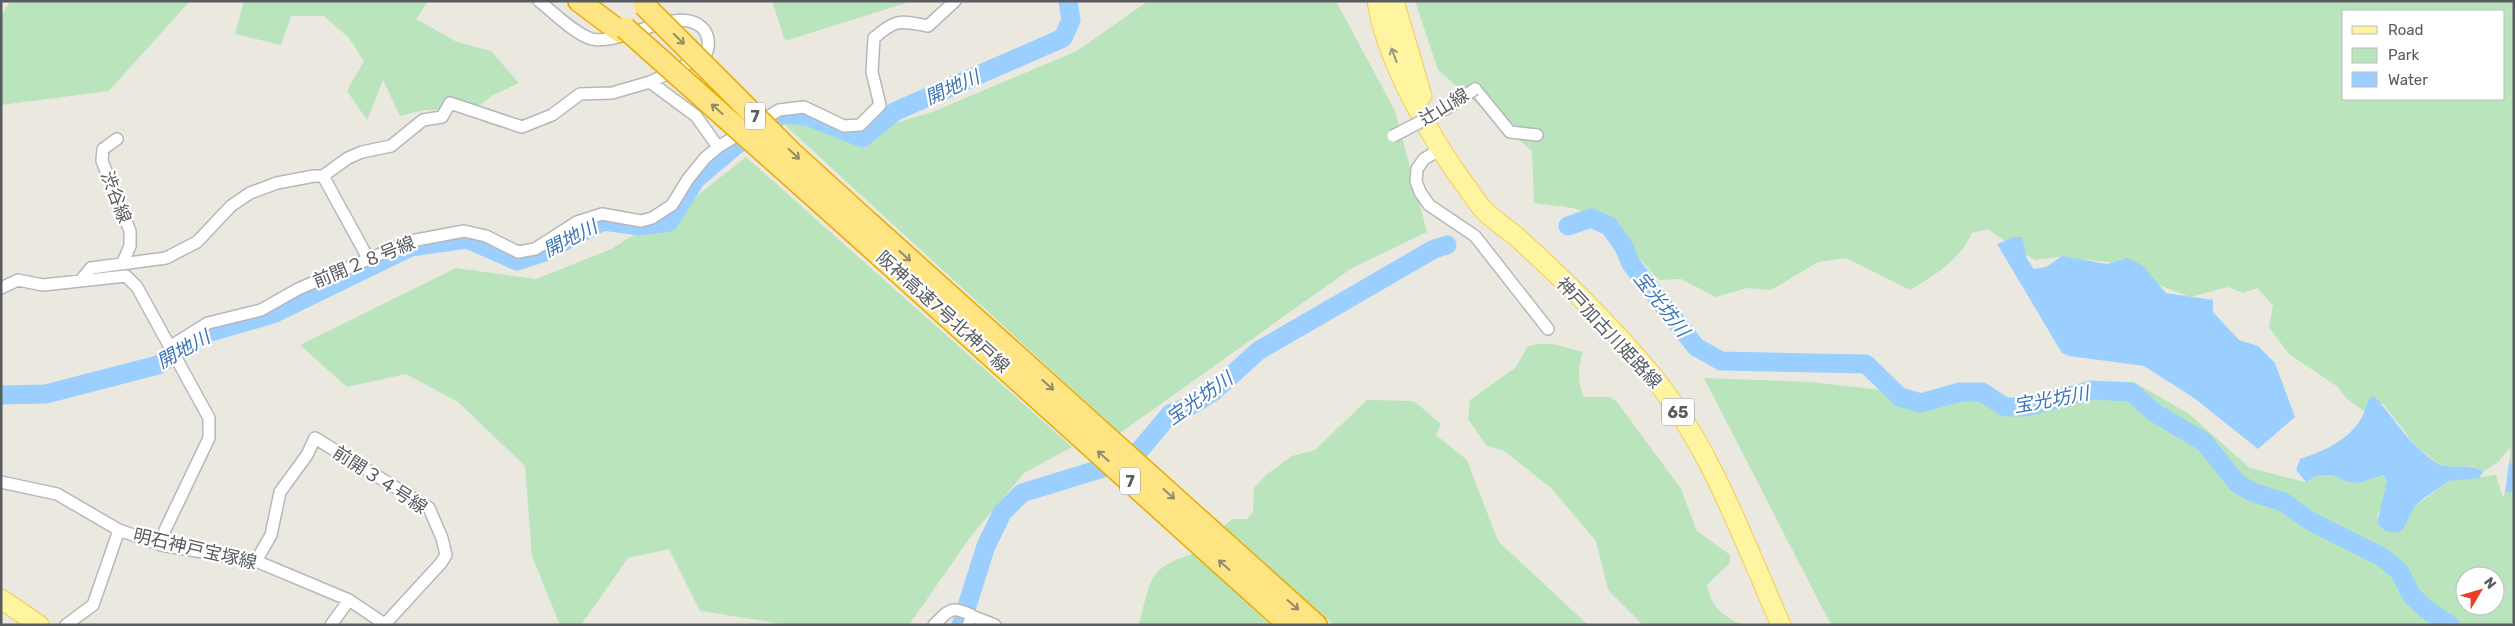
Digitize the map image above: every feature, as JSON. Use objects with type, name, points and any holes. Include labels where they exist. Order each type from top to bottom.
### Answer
[{"type":"highway","points":[[579,1],[622,29]]},
{"type":"highway","points":[[594,1],[622,29]]},
{"type":"highway","name":"阪神高速7号北神戸線","points":[[642,3],[791,152],[863,229]]},
{"type":"highway","name":"阪神高速7号北神戸線","points":[[622,29],[863,229],[1265,591],[1316,625]]},
{"type":"highway","name":"阪神高速7号北神戸線","points":[[1265,591],[1289,625]]},
{"type":"main road","name":"神戸加古川姫路線","points":[[1377,1],[1379,14],[1402,77],[1439,150],[1482,209],[1517,238],[1585,303],[1646,368],[1684,420],[1710,464],[1781,625]]},
{"type":"main road","name":"神戸加古川姫路線","points":[[1394,1],[1420,91],[1449,147],[1491,206],[1517,238]]},
{"type":"main road","points":[[1,599],[39,625]]},
{"type":"street","points":[[80,280],[91,268],[123,262],[166,258],[197,242],[231,206],[250,193],[277,183],[324,176],[348,158],[362,152],[391,146],[423,120],[442,117],[450,103],[522,127],[552,115],[580,94],[612,93],[650,82],[705,56],[709,48],[708,36],[703,26],[683,15],[671,16],[607,38],[594,39],[582,35],[540,1]]},
{"type":"street","name":"前開２８号線","points":[[171,347],[208,323],[261,310],[298,289],[411,241],[464,231],[486,236],[518,252],[535,249],[577,222],[602,214],[641,221],[652,218],[672,205],[688,179],[705,158],[718,147],[778,110],[804,107],[844,126],[860,125],[880,105],[872,72],[874,38],[890,24],[902,22],[928,26],[955,1]]},
{"type":"street","points":[[650,82],[696,116],[718,147]]},
{"type":"street","name":"辻山線","points":[[1393,136],[1449,107],[1475,89],[1510,132],[1537,135]]},
{"type":"street","name":"渋谷線","points":[[117,139],[103,149],[102,161],[130,231],[130,246],[123,262]]},
{"type":"street","points":[[1439,150],[1424,160],[1417,169],[1416,181],[1420,192],[1429,205],[1475,236],[1548,329]]},
{"type":"street","points":[[324,176],[368,258]]},
{"type":"street","points":[[1,288],[18,280],[43,285],[126,276],[137,287],[209,418],[209,438],[165,530],[161,545]]},
{"type":"street","name":"前開３４号線","points":[[256,561],[272,535],[280,492],[307,455],[315,438],[429,508],[442,538],[446,555],[441,563],[385,624]]},
{"type":"street","name":"明石神戸宝塚線","points":[[1,482],[57,494],[119,530],[161,545],[256,561],[349,600],[385,624]]},
{"type":"street","points":[[66,625],[94,605],[119,530]]},
{"type":"street","points":[[331,625],[349,600]]},
{"type":"street","points":[[934,625],[952,610],[958,609],[969,620],[972,616],[995,625]]},
{"type":"green space","points":[[10,1],[190,1],[109,91],[1,105],[1,16]]},
{"type":"green space","points":[[244,1],[428,1],[416,19],[457,42],[491,51],[519,83],[493,95],[475,109],[425,110],[400,116],[383,80],[367,120],[347,91],[364,61],[349,38],[324,16],[291,16],[281,45],[235,34]]},
{"type":"green space","points":[[772,1],[912,1],[785,41]]},
{"type":"green space","points":[[1148,1],[1336,1],[1395,111],[1427,232],[1352,268],[1120,433],[785,125],[794,118],[856,135],[932,112],[1077,51]]},
{"type":"green space","points":[[1415,1],[2514,1],[2514,464],[2509,463],[2511,447],[2498,462],[2483,472],[2473,466],[2449,468],[2437,463],[2415,445],[2383,404],[2368,400],[2365,412],[2347,399],[2338,387],[2289,354],[2269,327],[2273,305],[2257,288],[2243,293],[2228,287],[2190,297],[2161,286],[2137,265],[2059,257],[2035,260],[1987,229],[1972,233],[1960,252],[1946,266],[1910,290],[1846,258],[1818,262],[1771,290],[1747,288],[1716,297],[1681,279],[1659,280],[1604,219],[1573,208],[1534,203],[1532,151],[1438,70]]},
{"type":"green space","points":[[746,157],[1072,447],[1024,473],[971,536],[909,625],[789,625],[700,611],[669,549],[628,558],[581,625],[560,625],[532,556],[525,466],[458,402],[406,374],[347,387],[300,345],[456,268],[536,279],[611,249],[693,199]]},
{"type":"green space","points":[[1553,344],[1583,352],[1579,374],[1580,386],[1584,397],[1610,397],[1617,402],[1681,489],[1697,531],[1730,555],[1730,563],[1707,585],[1718,610],[1741,625],[1643,625],[1608,590],[1596,541],[1551,488],[1504,451],[1486,445],[1468,419],[1470,400],[1516,367],[1528,346]]},
{"type":"green space","points":[[1704,378],[1810,382],[1882,390],[1932,404],[1980,397],[2029,405],[2106,383],[2134,382],[2189,414],[2250,468],[2305,482],[2316,476],[2332,475],[2347,482],[2359,483],[2382,475],[2387,481],[2383,505],[2377,516],[2403,530],[2415,506],[2449,481],[2496,475],[2503,498],[2505,492],[2514,492],[2514,625],[1831,625]]},
{"type":"green space","points":[[1367,400],[1414,401],[1441,424],[1436,435],[1467,460],[1498,541],[1588,625],[1334,625],[1223,527],[1232,519],[1247,519],[1253,512],[1254,488],[1266,475],[1292,456],[1315,450]]},
{"type":"green space","points":[[1196,553],[1270,625],[1139,625],[1149,586],[1154,577],[1168,564]]},
{"type":"water","points":[[2014,237],[2022,237],[2027,259],[2034,269],[2046,267],[2062,256],[2107,264],[2127,258],[2142,265],[2166,293],[2213,300],[2213,312],[2239,340],[2258,346],[2275,363],[2295,417],[2258,449],[2194,398],[2144,366],[2069,356],[2062,353],[1997,244]]},
{"type":"water","points":[[2374,396],[2418,448],[2435,462],[2447,467],[2472,467],[2483,472],[2479,478],[2449,481],[2424,498],[2415,506],[2403,530],[2396,533],[2386,531],[2377,524],[2387,481],[2383,475],[2359,483],[2347,482],[2332,475],[2316,476],[2306,482],[2296,470],[2300,459],[2333,445],[2352,431],[2359,422],[2368,400]]},
{"type":"water","points":[[2509,463],[2514,464],[2514,492],[2505,492]]},
{"type":"waterway","name":"開地川","points":[[1,395],[46,394],[158,365],[204,334],[273,314],[411,247],[467,239],[517,261],[542,253],[603,221],[639,226],[669,222],[696,179],[735,146],[783,114],[807,116],[862,138],[896,111],[1063,38],[1071,20],[1068,1]]},
{"type":"waterway","name":"宝光坊川","points":[[1568,226],[1591,218],[1609,226],[1624,247],[1631,264],[1696,347],[1721,361],[1866,364],[1900,397],[1921,403],[1960,392],[1982,392],[2005,407],[2026,407],[2092,390],[2131,392],[2155,413],[2204,442],[2237,483],[2252,492],[2283,502],[2312,522],[2382,557],[2399,571],[2412,596],[2427,610],[2450,625]]},
{"type":"waterway","name":"宝光坊川","points":[[961,625],[986,546],[1002,513],[1022,493],[1100,469],[1139,451],[1170,414],[1194,404],[1213,392],[1258,351],[1434,249],[1447,245]]}]
